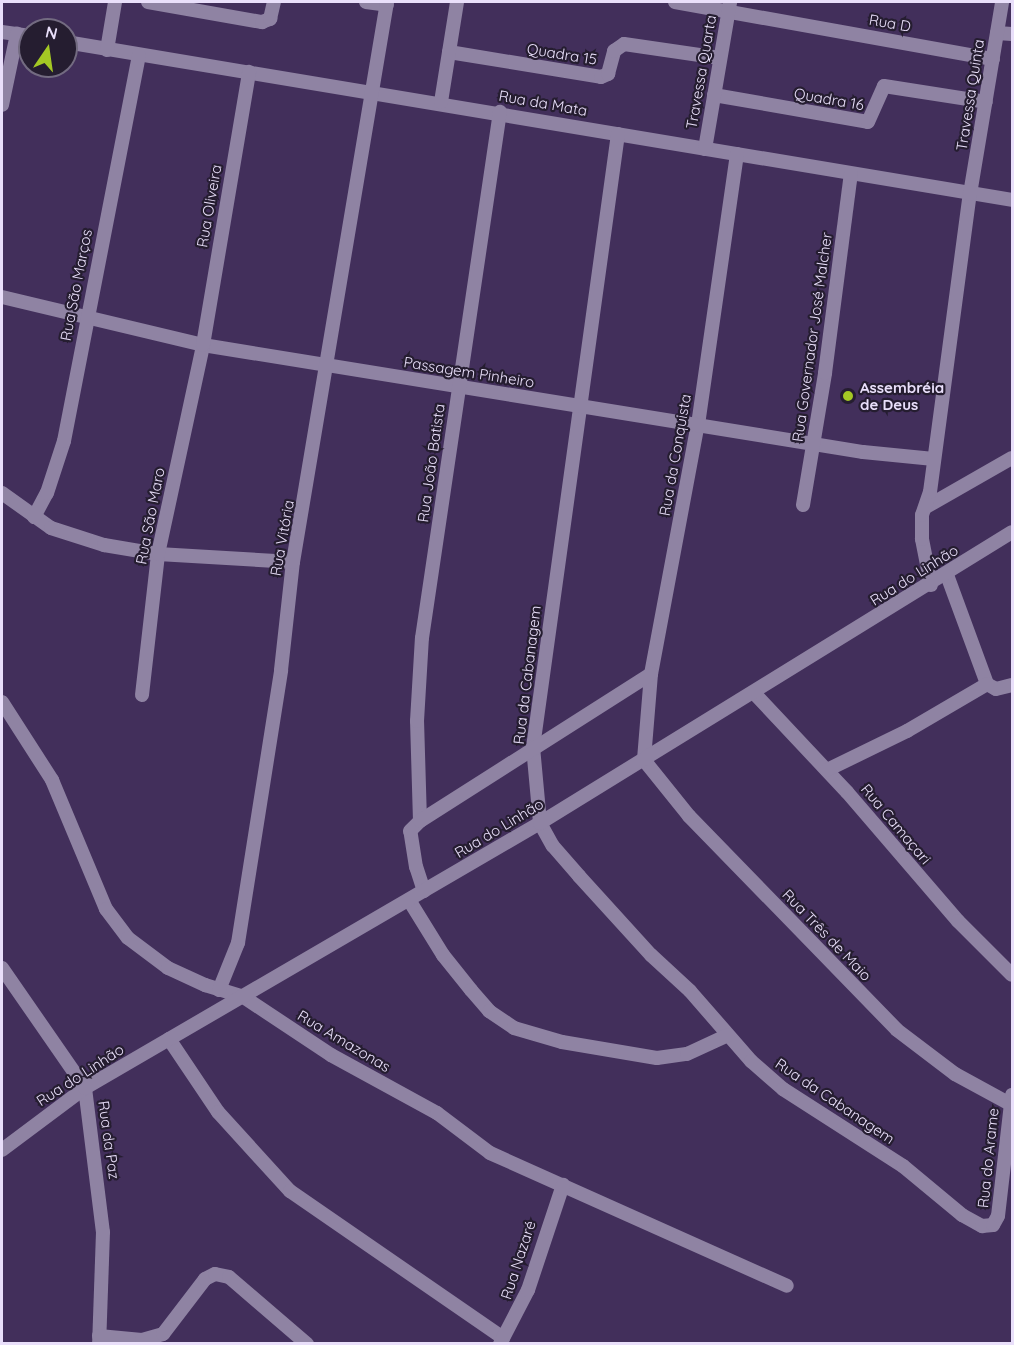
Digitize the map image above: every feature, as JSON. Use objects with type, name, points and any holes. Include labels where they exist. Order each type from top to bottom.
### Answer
[{"type":"street","points":[[107,50],[115,2]]},
{"type":"street","points":[[148,2],[262,22],[270,19],[274,2]]},
{"type":"street","points":[[366,2],[387,3]]},
{"type":"street","points":[[441,102],[457,2]]},
{"type":"street","name":"Rua D","points":[[675,2],[729,6],[993,59]]},
{"type":"street","name":"Travessa Quinta","points":[[931,585],[922,539],[970,194],[1002,2]]},
{"type":"street","name":"Rua Vitória","points":[[219,990],[237,943],[280,670],[293,562],[387,3]]},
{"type":"street","name":"Travessa Quarta","points":[[705,149],[729,6]]},
{"type":"street","points":[[2,32],[18,34]]},
{"type":"street","points":[[997,33],[1012,34]]},
{"type":"street","name":"Rua da Mata","points":[[78,44],[441,102],[1012,200]]},
{"type":"street","name":"Quadra 15","points":[[449,52],[601,77],[609,73],[614,51],[624,44],[720,58]]},
{"type":"street","points":[[2,105],[18,52]]},
{"type":"street","name":"Rua São Marços","points":[[34,517],[47,493],[64,441],[85,318],[139,55]]},
{"type":"street","name":"Rua Oliveira","points":[[203,345],[249,72]]},
{"type":"street","name":"Quadra 16","points":[[714,95],[868,122],[884,87],[986,102]]},
{"type":"street","name":"Rua João Batista","points":[[424,891],[416,867],[415,826],[417,721],[423,638],[458,386],[500,112]]},
{"type":"street","name":"Rua da Cabanagem","points":[[618,134],[578,406],[533,747],[540,823],[553,846],[579,876],[728,1035],[783,1089],[903,1166],[962,1215]]},
{"type":"street","name":"Rua da Conquista","points":[[644,760],[651,674],[698,423],[737,154]]},
{"type":"street","name":"Rua Governador José Malcher","points":[[803,505],[814,444],[850,174]]},
{"type":"street","name":"Passagem Pinheiro","points":[[2,297],[203,345],[578,406],[698,423],[814,444],[934,459]]},
{"type":"street","name":"Rua São Maro","points":[[142,696],[158,554],[203,345]]},
{"type":"street","points":[[926,507],[1012,458]]},
{"type":"street","points":[[2,493],[51,528],[82,539],[158,554],[293,562]]},
{"type":"street","name":"Rua do Linhão","points":[[2,1150],[85,1088],[540,823],[931,585],[1012,532]]},
{"type":"street","points":[[946,575],[987,684],[999,689],[1012,685]]},
{"type":"street","points":[[415,826],[533,747],[651,674]]},
{"type":"street","points":[[826,770],[907,731],[987,684]]},
{"type":"street","name":"Rua Camaçari","points":[[754,693],[826,770],[958,921],[1012,975]]},
{"type":"street","name":"Rua Amazonas","points":[[2,702],[52,780],[99,897],[128,938],[168,968],[219,990],[242,996],[331,1055],[437,1113],[490,1153],[787,1286]]},
{"type":"street","name":"Rua Três de Maio","points":[[644,760],[689,816],[897,1030],[955,1074],[1011,1100]]},
{"type":"street","points":[[409,900],[443,955],[471,990],[489,1011],[514,1028],[571,1044],[657,1058],[687,1053],[728,1035]]},
{"type":"street","name":"Rua da Paz","points":[[2,968],[85,1088],[103,1232],[99,1340]]},
{"type":"street","points":[[169,1039],[218,1112],[290,1191],[502,1341]]},
{"type":"street","name":"Rua do Arame","points":[[962,1215],[982,1226],[991,1226],[996,1221],[1011,1100]]},
{"type":"street","name":"Rua Nazaré","points":[[502,1341],[528,1290],[563,1185]]},
{"type":"street","points":[[99,1340],[129,1341],[163,1334],[205,1279],[221,1274],[307,1344]]},
{"type":"place","name":"Assembréia de Deus","points":[[848,396]]}]
